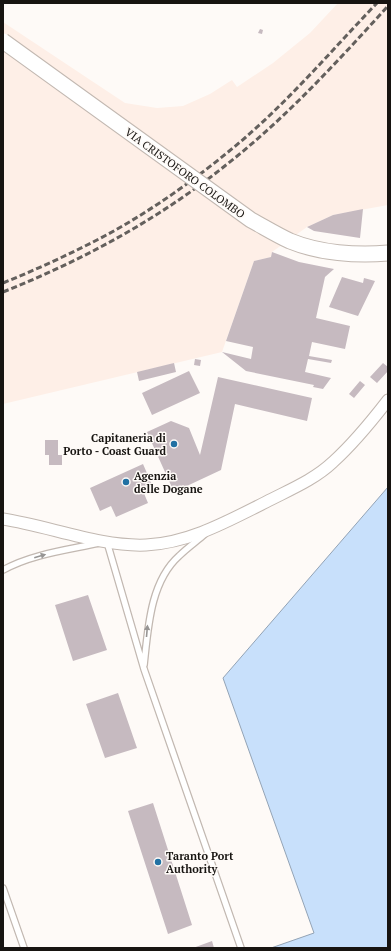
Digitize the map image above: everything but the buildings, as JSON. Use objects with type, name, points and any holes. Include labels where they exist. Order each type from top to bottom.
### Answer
[{"type":"main road","name":"VIA CRISTOFORO COLOMBO","points":[[3,41],[251,220],[290,241],[332,252],[374,254],[388,253]]},
{"type":"street","points":[[3,519],[107,542],[146,545],[163,543],[214,527],[318,474],[333,462],[362,433],[388,400]]},
{"type":"lane","points":[[144,669],[148,620],[164,576],[178,556],[214,527]]},
{"type":"lane","points":[[3,570],[28,560],[53,553],[107,542],[144,669],[241,948]]},
{"type":"lane","points":[[3,888],[24,948]]},
{"type":"shaded area","points":[[338,3],[388,3],[388,205],[333,215],[307,227],[272,252],[271,257],[254,261],[222,352],[3,404],[3,22],[125,103],[157,108],[183,106],[210,94],[232,80],[237,87],[273,63],[310,33]]},
{"type":"water","points":[[388,487],[388,948],[271,948],[314,933],[223,678]]},
{"type":"railway","points":[[3,283],[105,236],[147,211],[188,183],[227,153],[263,121],[297,88],[377,3]]},
{"type":"railway","points":[[3,292],[33,280],[119,237],[200,185],[248,147],[290,109],[330,69],[388,6]]},
{"type":"place","name":"Capitaneria di Porto - Coast Guard","points":[[174,444]]},
{"type":"place","name":"Agenzia delle Dogane","points":[[126,482]]},
{"type":"place","name":"Taranto Port Authority","points":[[158,862]]}]
